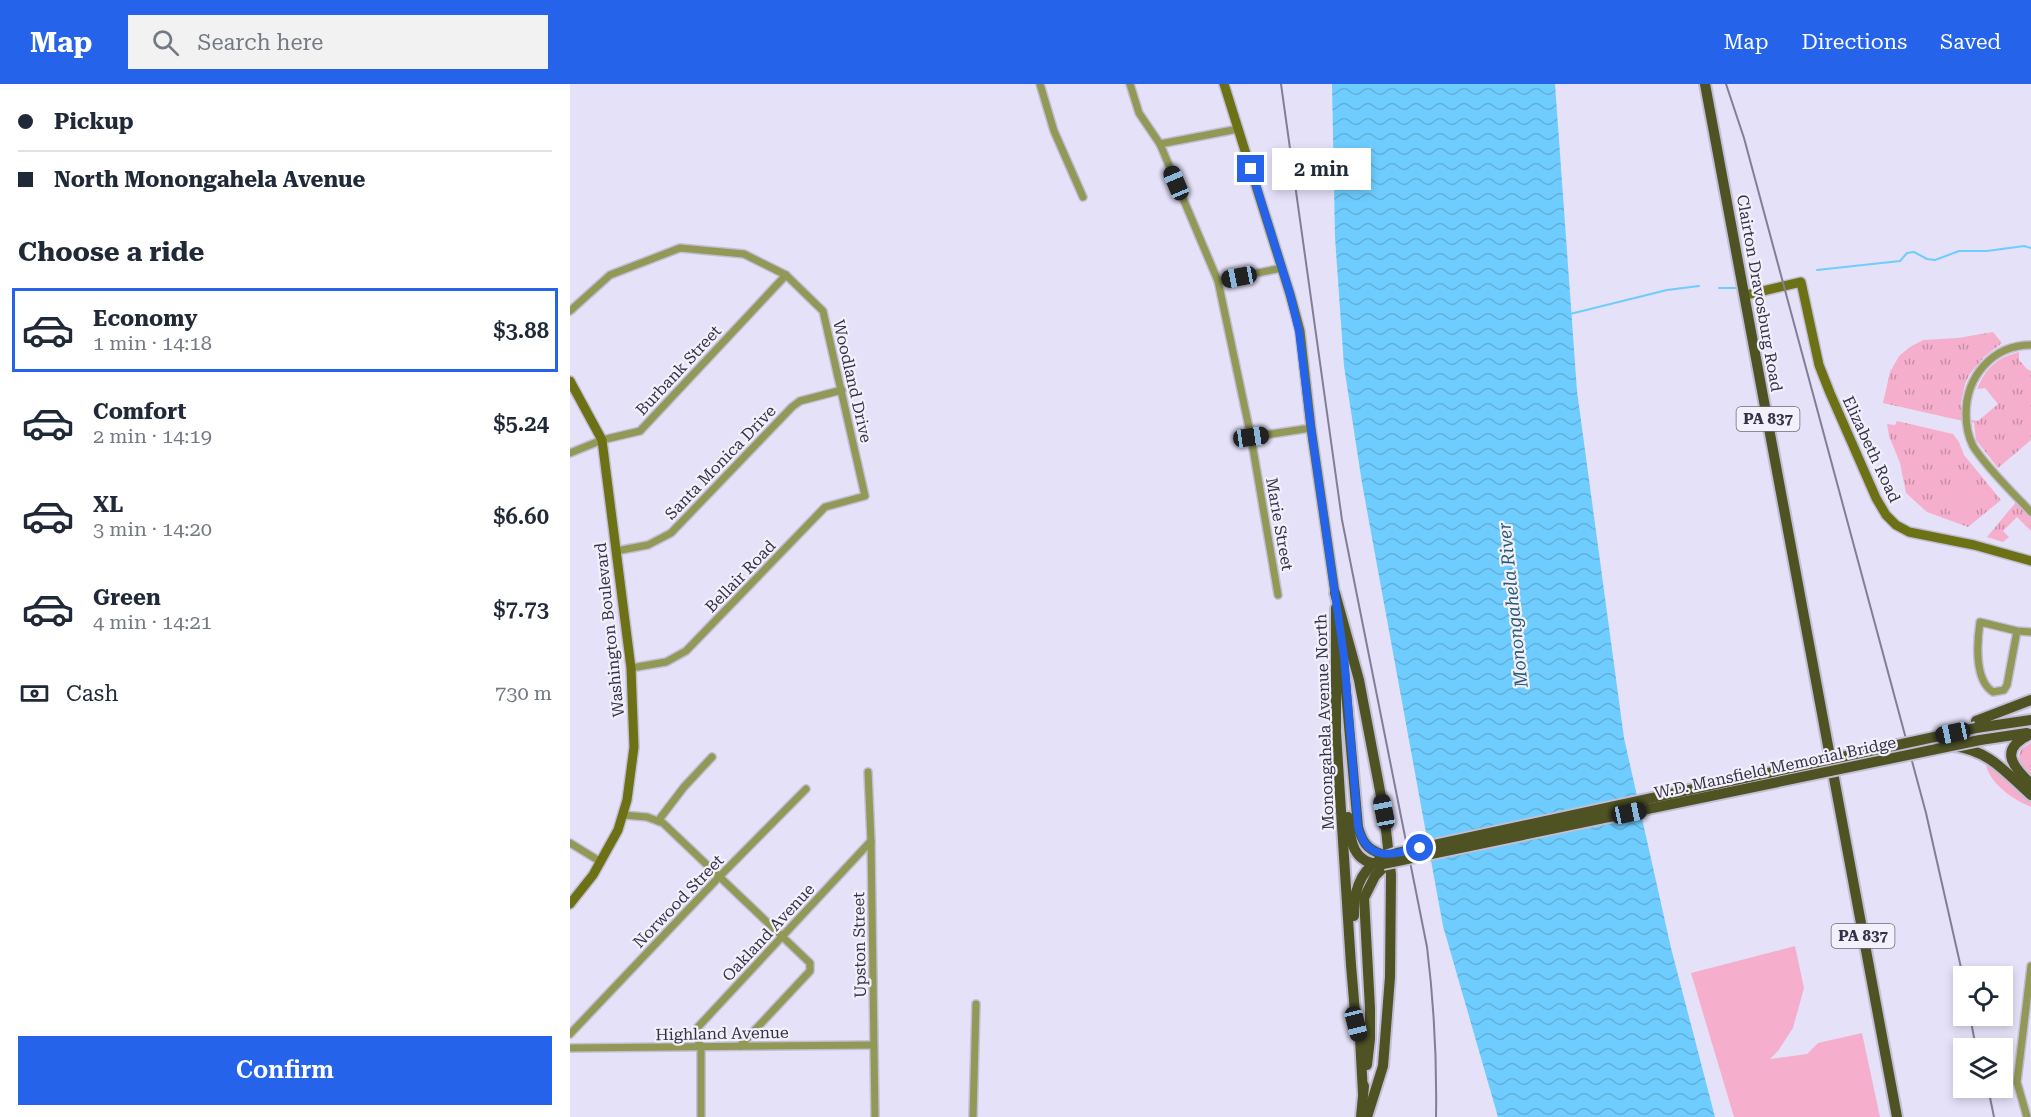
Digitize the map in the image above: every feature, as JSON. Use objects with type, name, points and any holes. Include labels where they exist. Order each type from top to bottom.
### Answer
[{"type":"main road","points":[[1224,84],[1282,268],[1299,331],[1344,656],[1358,827],[1360,837],[1381,862]]},
{"type":"main road","name":"Clairton Dravosburg Road","points":[[1705,84],[1746,295],[1827,758]]},
{"type":"main road","name":"Elizabeth Road","points":[[1746,295],[1801,282],[1819,365],[1876,498],[1886,515],[1896,525],[1908,532],[1974,545],[2031,561]]},
{"type":"main road","name":"Washington Boulevard","points":[[570,381],[602,440],[631,668],[634,747],[630,783],[618,830],[601,862],[570,904]]},
{"type":"main road","name":"Monongahela Avenue North","points":[[1335,593],[1336,732],[1342,839],[1363,1093]]},
{"type":"main road","name":"Monongahela Avenue North","points":[[1335,593],[1359,680],[1384,812],[1391,875],[1390,977],[1383,1066],[1367,1117]]},
{"type":"main road","points":[[1336,671],[1341,696],[1350,839],[1353,849],[1362,858],[1381,862]]},
{"type":"main road","points":[[1976,725],[2031,700]]},
{"type":"main road","points":[[1976,725],[2031,720]]},
{"type":"main road","name":"W.D. Mansfield Memorial Bridge","points":[[1399,857],[1827,758],[1886,741],[1976,725]]},
{"type":"main road","points":[[2031,733],[2015,745],[2012,761],[2015,769],[2031,784]]},
{"type":"main road","name":"W.D. Mansfield Memorial Bridge","points":[[1399,857],[1980,740],[2031,733]]},
{"type":"main road","points":[[1950,746],[1970,749],[1986,756],[2003,768],[2031,795]]},
{"type":"main road","name":"PA 837","points":[[1827,758],[1897,1117]]},
{"type":"main road","points":[[1360,1039],[1360,1003],[1353,904],[1356,890],[1364,875],[1381,862],[1399,857]]},
{"type":"main road","points":[[1361,1117],[1370,1039],[1364,898],[1381,862]]},
{"type":"street","points":[[1040,84],[1054,131],[1083,197]]},
{"type":"street","name":"Marie Street","points":[[1130,84],[1139,113],[1160,144],[1218,281],[1251,437],[1278,595]]},
{"type":"street","points":[[1160,144],[1238,129]]},
{"type":"street","name":"Woodland Drive","points":[[570,310],[610,275],[680,248],[744,254],[786,274],[823,311],[865,496]]},
{"type":"street","points":[[1218,281],[1282,268]]},
{"type":"street","name":"Burbank Street","points":[[570,453],[602,440],[640,431],[786,274]]},
{"type":"street","points":[[2031,345],[2009,349],[1995,356],[1982,367],[1966,399],[1966,425],[1972,444],[2031,512]]},
{"type":"street","name":"Santa Monica Drive","points":[[616,551],[648,545],[671,533],[792,407],[800,401],[842,390]]},
{"type":"street","points":[[1251,437],[1311,428]]},
{"type":"street","name":"Bellair Road","points":[[631,668],[666,662],[686,651],[825,507],[865,496]]},
{"type":"street","points":[[2017,631],[2007,685],[2004,690],[1993,692],[1986,687],[1978,663],[1980,622],[2031,632]]},
{"type":"street","points":[[658,820],[712,757]]},
{"type":"street","name":"Upston Street","points":[[868,772],[872,841],[875,1117]]},
{"type":"street","name":"Norwood Street","points":[[570,1034],[719,877],[807,789]]},
{"type":"street","points":[[622,815],[647,817],[663,823],[810,963],[810,971],[740,1046]]},
{"type":"street","name":"Oakland Avenue","points":[[701,1046],[696,1036],[698,1027],[872,841]]},
{"type":"street","points":[[570,843],[601,862]]},
{"type":"street","points":[[2027,1117],[2017,1082],[2031,966]]},
{"type":"street","points":[[973,1117],[976,1004]]},
{"type":"street","name":"Highland Avenue","points":[[570,1048],[873,1045]]},
{"type":"street","points":[[701,1046],[701,1117]]},
{"type":"green space","points":[[1993,332],[2002,343],[1984,357],[1969,375],[1961,403],[1963,421],[1883,403],[1890,372],[1899,356],[1910,347],[1923,340],[1958,338]]},
{"type":"green space","points":[[2019,352],[2019,360],[2031,371],[2031,440],[1998,468],[1976,440],[1974,423],[1971,420],[1978,421],[1998,404],[1985,388],[1977,389],[1984,375],[2004,357]]},
{"type":"green space","points":[[1897,421],[1953,434],[1964,455],[2001,500],[1968,527],[1927,512],[1906,493],[1900,463],[1889,436],[1887,424],[1895,425]]},
{"type":"green space","points":[[1969,482],[1979,494],[1954,516],[1938,495],[1948,486],[1955,494]]},
{"type":"green space","points":[[2017,501],[2031,517],[2031,531],[2017,517],[2003,531],[2009,537],[2003,542],[1987,537]]},
{"type":"green space","points":[[2031,743],[2031,775],[2022,766],[2019,756],[2022,748]]},
{"type":"green space","points":[[1986,765],[2031,802],[2031,807],[2017,800],[1998,785],[1992,779]]},
{"type":"green space","points":[[1795,946],[1804,988],[1793,1028],[1770,1059],[1807,1054],[1818,1043],[1862,1033],[1880,1117],[1734,1117],[1691,973]]},
{"type":"water","name":"Monongahela River","points":[[1332,84],[1555,84],[1577,391],[1624,738],[1671,948],[1715,1117],[1498,1117],[1443,926],[1362,483],[1344,366],[1335,237]]},
{"type":"waterway","points":[[1817,270],[1900,261],[1907,253],[1914,252],[1927,259],[1935,260],[1959,251],[1987,251],[2024,246],[2031,248]]},
{"type":"waterway","points":[[1570,314],[1667,290],[1699,286]]},
{"type":"waterway","points":[[1719,288],[1736,288]]},
{"type":"railway","points":[[1281,84],[1342,520],[1427,947],[1432,990],[1436,1117]]},
{"type":"railway","points":[[1726,84],[1744,138],[1926,813],[1961,966]]},
{"type":"railway","points":[[1972,1026],[1974,1038]]},
{"type":"railway","points":[[1990,1098],[1994,1117]]},
{"type":"route","points":[[1251,169],[1290,294],[1299,331],[1344,656],[1360,837],[1366,846],[1382,854],[1420,848]]}]
